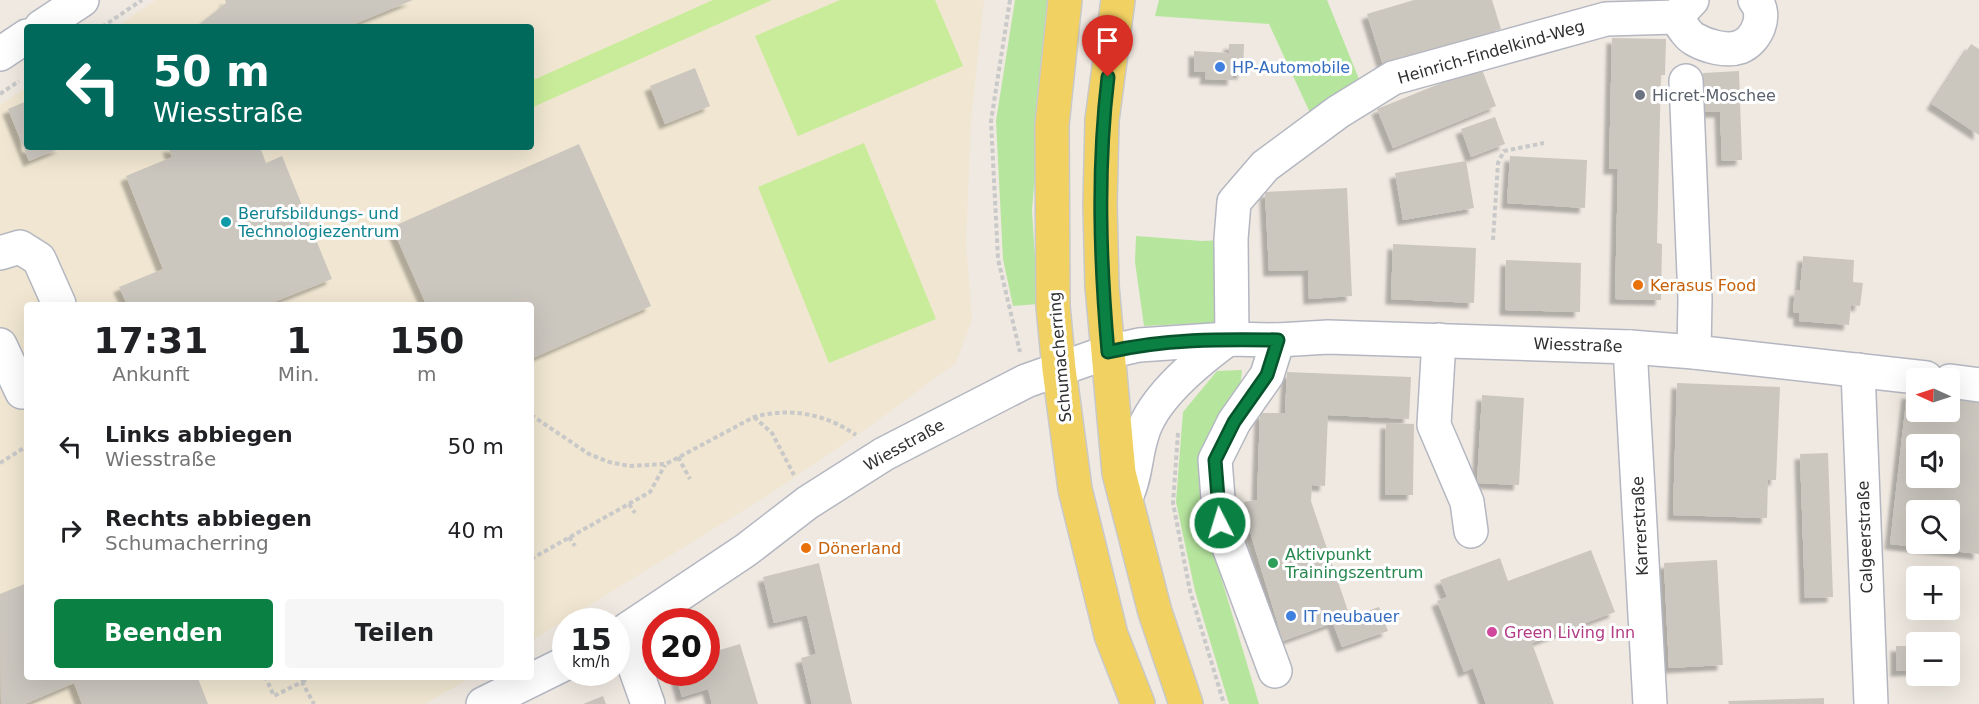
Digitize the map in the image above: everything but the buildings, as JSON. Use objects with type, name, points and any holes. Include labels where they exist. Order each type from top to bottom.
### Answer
[{"type":"main road","name":"Schumacherring","points":[[1065,0],[1052,125],[1053,306],[1059,369],[1075,489],[1111,634],[1138,704]]},
{"type":"main road","points":[[1118,0],[1102,120],[1100,205],[1102,286],[1119,473],[1155,612],[1186,704]]},
{"type":"street","points":[[46,24],[82,0]]},
{"type":"street","name":"Heinrich-Findelkind-Weg","points":[[1230,339],[1231,239],[1234,202],[1265,166],[1338,112],[1393,78],[1606,19],[1684,8],[1692,38],[1716,48],[1739,47],[1754,37],[1761,20],[1758,3],[1755,0]]},
{"type":"street","points":[[0,54],[24,38]]},
{"type":"street","points":[[1686,81],[1695,299],[1694,352]]},
{"type":"street","points":[[0,253],[20,247],[39,258],[58,302]]},
{"type":"street","name":"Wiesstraße","points":[[630,629],[746,550],[807,503],[884,454],[1026,381],[1108,352],[1139,345],[1230,339],[1278,340],[1329,337],[1630,347],[1906,376]]},
{"type":"street","points":[[1126,497],[1132,484],[1142,433],[1159,401],[1202,358],[1230,339]]},
{"type":"street","points":[[1275,670],[1220,523],[1215,460],[1234,422],[1267,375],[1278,340]]},
{"type":"street","points":[[1439,340],[1434,425],[1467,502],[1471,531]]},
{"type":"street","points":[[0,345],[22,392]]},
{"type":"street","name":"Karrerstraße","points":[[1630,347],[1650,704]]},
{"type":"street","name":"Calgeerstraße","points":[[1858,370],[1872,704]]},
{"type":"street","points":[[1960,382],[1979,385]]},
{"type":"street","points":[[630,660],[648,704]]},
{"type":"street","points":[[534,679],[552,670]]},
{"type":"street","points":[[483,704],[532,680]]},
{"type":"path","points":[[106,24],[142,0]]},
{"type":"path","points":[[1010,0],[991,121],[998,259],[1026,381]]},
{"type":"path","points":[[0,94],[24,78]]},
{"type":"path","points":[[1493,240],[1498,163],[1504,150],[1544,143]]},
{"type":"path","points":[[534,417],[589,454],[609,462],[629,466],[666,464],[754,417],[769,412],[810,414],[841,425],[884,454]]},
{"type":"path","points":[[754,417],[772,433],[807,503]]},
{"type":"path","points":[[0,463],[24,448]]},
{"type":"path","points":[[678,457],[690,479]]},
{"type":"path","points":[[534,557],[650,492],[666,464]]},
{"type":"path","points":[[629,504],[635,513]]},
{"type":"path","points":[[569,537],[574,546]]},
{"type":"path","points":[[267,680],[274,696],[305,680]]},
{"type":"path","points":[[302,682],[314,704]]},
{"type":"shaded area","points":[[156,0],[984,0],[971,120],[966,244],[972,320],[956,363],[870,426],[767,496],[585,608],[552,608],[552,628],[534,639],[534,302],[24,302],[24,680],[467,680],[425,704],[0,704],[0,105],[24,89],[24,150],[534,150],[534,24],[120,24]]},
{"type":"green space","points":[[713,0],[772,0],[534,107],[534,80]]},
{"type":"green space","points":[[840,0],[935,0],[963,66],[798,136],[755,36]]},
{"type":"green space","points":[[1015,0],[1050,0],[1032,210],[1038,304],[1013,306],[1003,259],[996,121]]},
{"type":"green space","points":[[1159,0],[1327,0],[1359,79],[1312,117],[1269,24],[1155,16]]},
{"type":"green space","points":[[864,143],[936,319],[829,363],[758,187]]},
{"type":"green space","points":[[1136,236],[1202,241],[1222,240],[1225,322],[1144,326],[1135,262]]},
{"type":"green space","points":[[1242,370],[1239,397],[1206,527],[1259,704],[1229,704],[1195,591],[1176,502],[1183,412],[1217,371]]},
{"type":"place","name":"HP-Automobile","points":[[1220,67]]},
{"type":"place","name":"Hicret-Moschee","points":[[1640,95]]},
{"type":"place","name":"Berufsbildungs- und Technologiezentrum","points":[[226,222]]},
{"type":"place","name":"Kerasus Food","points":[[1638,285]]},
{"type":"place","name":"Dönerland","points":[[806,548]]},
{"type":"place","name":"Aktivpunkt Trainingszentrum","points":[[1273,563]]},
{"type":"place","name":"IT neubauer","points":[[1291,616]]},
{"type":"place","name":"Green Living Inn","points":[[1492,632]]},
{"type":"route","points":[[1108,77],[1102,120],[1100,205],[1102,286],[1108,352],[1139,345],[1232,339],[1278,340],[1267,375],[1234,422],[1215,460],[1220,523]]}]
